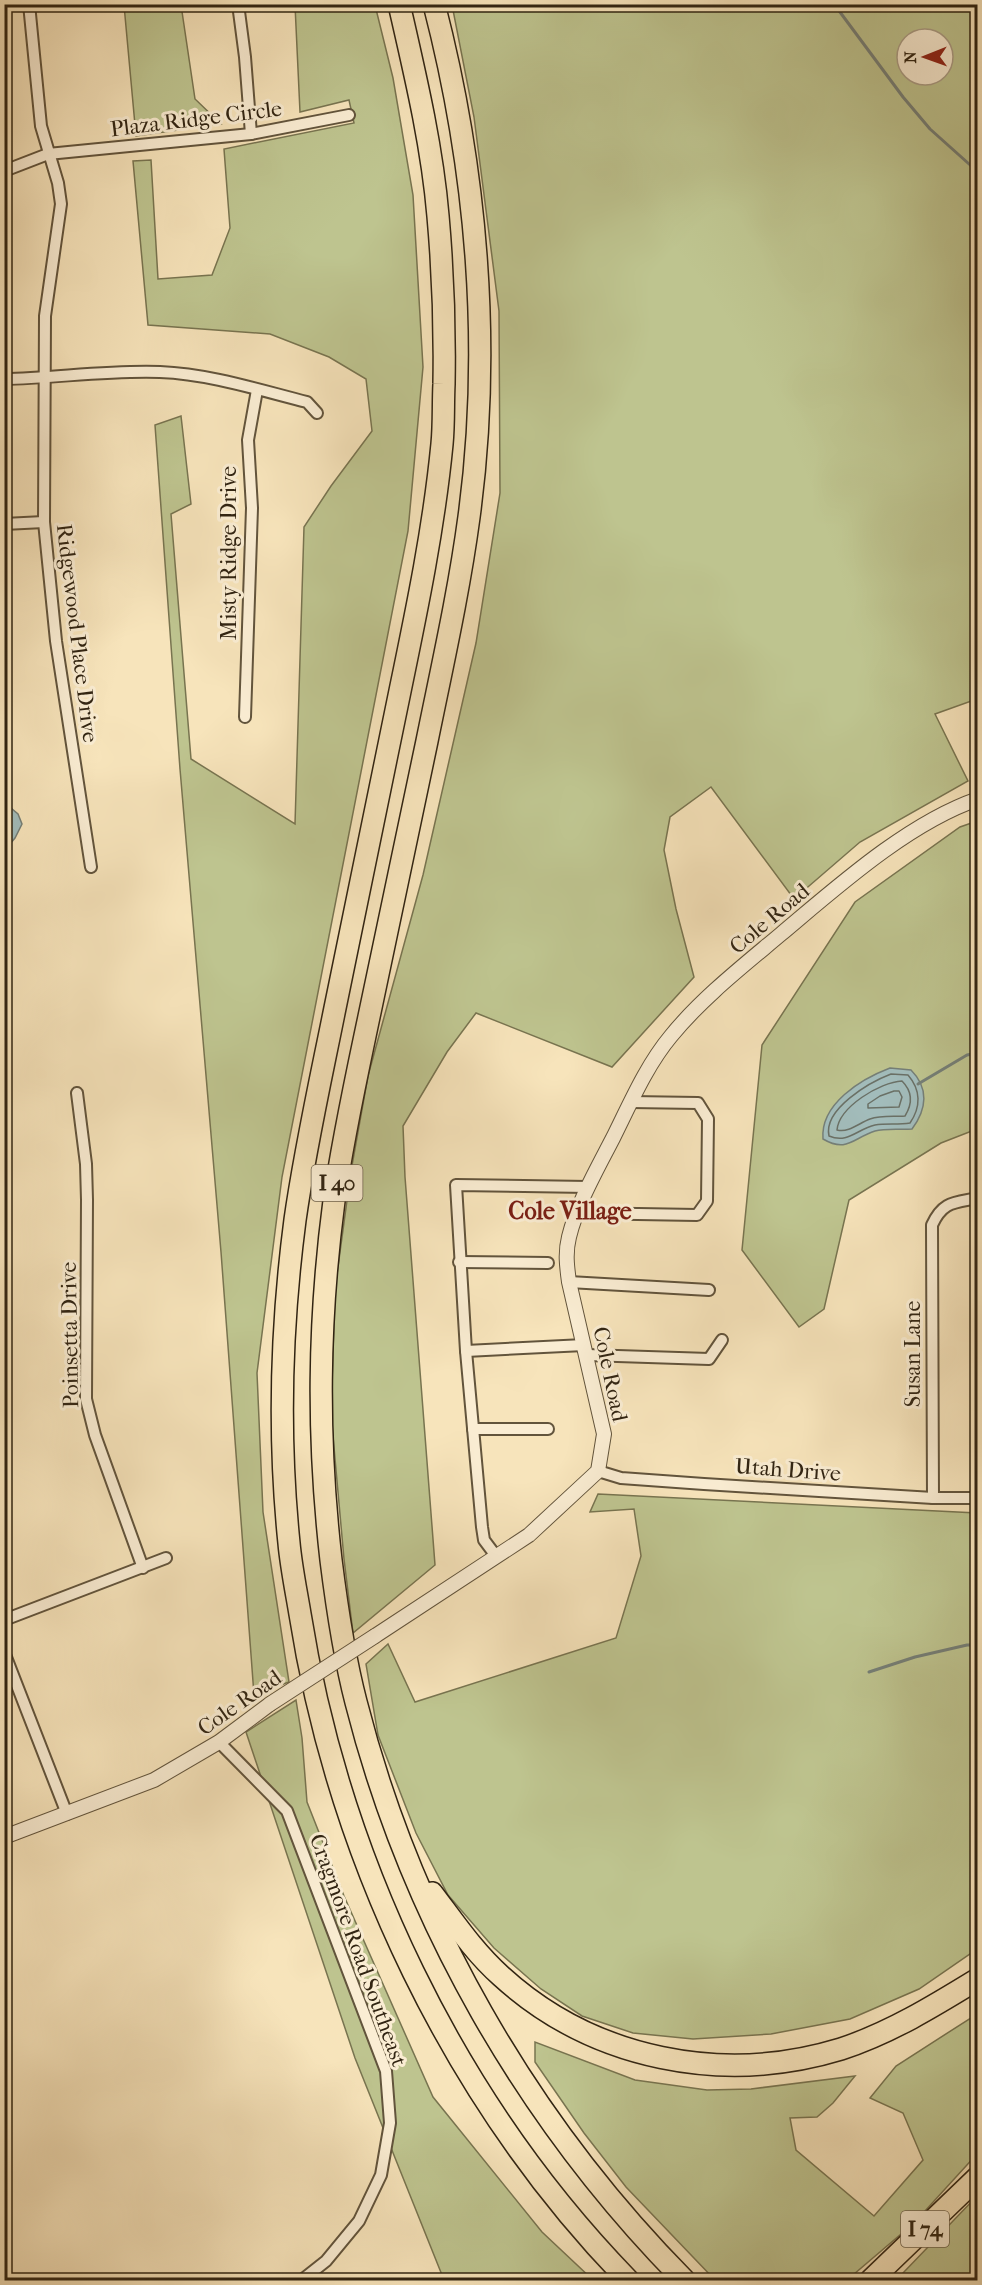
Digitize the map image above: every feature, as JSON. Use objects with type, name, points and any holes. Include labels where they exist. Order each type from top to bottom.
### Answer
[{"type":"highway","name":"I 40","points":[[399,4],[421,102],[438,212],[445,326],[442,439],[429,548],[315,1107],[295,1220],[284,1328],[282,1426],[289,1546],[307,1657],[333,1765],[358,1844],[417,1982],[475,2082],[518,2147],[567,2213],[628,2280]]},
{"type":"highway","name":"I 40","points":[[434,4],[460,128],[474,224],[479,321],[478,417],[470,512],[455,605],[353,1093],[335,1197],[323,1303],[320,1408],[326,1512],[339,1620],[354,1697],[375,1772],[406,1857],[459,1973],[504,2051],[553,2126],[649,2245],[684,2280]]},
{"type":"highway","points":[[406,1857],[474,1949],[526,1997],[579,2030],[620,2046],[658,2057],[733,2066],[786,2062],[812,2057],[842,2049],[899,2025],[978,1979]]},
{"type":"highway","name":"I 74","points":[[871,2280],[978,2177]]},
{"type":"street","name":"Ridgewood Place Drive","points":[[29,4],[41,126],[58,183],[61,204],[45,316],[44,522],[56,641],[91,867]]},
{"type":"street","points":[[238,4],[245,57],[250,134]]},
{"type":"street","name":"Plaza Ridge Circle","points":[[4,171],[48,154],[250,134],[349,115]]},
{"type":"street","points":[[4,379],[159,372],[215,379],[308,402],[317,413]]},
{"type":"street","name":"Misty Ridge Drive","points":[[245,717],[252,508],[248,440],[257,390]]},
{"type":"street","points":[[4,524],[44,522]]},
{"type":"street","name":"Cole Road","points":[[4,1837],[154,1780],[219,1742],[270,1704],[529,1535],[598,1471],[604,1434],[569,1282],[566,1260],[568,1237],[588,1187],[637,1102],[670,1037],[684,1021],[749,961],[810,910],[911,833],[942,813],[978,799]]},
{"type":"street","name":"Poinsetta Drive","points":[[76,1093],[86,1164],[86,1399],[95,1435],[143,1568]]},
{"type":"street","points":[[578,1213],[696,1215],[706,1201],[708,1119],[698,1103],[637,1102]]},
{"type":"street","points":[[496,1556],[484,1540],[482,1527],[459,1262],[456,1185],[588,1187]]},
{"type":"street","name":"Susan Lane","points":[[933,1498],[932,1225],[938,1212],[948,1204],[978,1198]]},
{"type":"street","points":[[459,1262],[548,1263]]},
{"type":"street","points":[[569,1282],[709,1290]]},
{"type":"street","points":[[466,1351],[584,1348],[709,1359],[722,1340]]},
{"type":"street","points":[[473,1429],[548,1429]]},
{"type":"street","name":"Utah Drive","points":[[598,1471],[621,1478],[933,1498],[978,1497]]},
{"type":"street","points":[[4,1620],[166,1558]]},
{"type":"street","points":[[4,1652],[67,1814]]},
{"type":"street","name":"Cragmore Road Southeast","points":[[219,1742],[287,1811],[386,2071],[390,2122],[381,2175],[359,2221],[326,2261],[302,2280]]},
{"type":"green space","points":[[124,5],[181,5],[195,99],[221,124],[136,136]]},
{"type":"green space","points":[[295,5],[375,5],[393,78],[413,195],[423,367],[408,531],[282,1177],[257,1373],[263,1512],[289,1682],[254,1695],[221,1252],[180,769],[155,425],[181,416],[191,504],[171,514],[191,759],[295,824],[304,527],[372,431],[366,379],[329,357],[270,334],[148,325],[133,161],[151,160],[158,279],[212,275],[230,228],[224,149],[354,123],[349,100],[300,112]]},
{"type":"green space","points":[[452,5],[977,5],[977,699],[935,714],[968,781],[860,842],[794,899],[711,787],[670,817],[664,850],[676,909],[694,977],[612,1067],[476,1013],[447,1052],[403,1126],[435,1565],[353,1633],[331,1414],[335,1289],[351,1171],[368,1076],[423,875],[476,643],[500,493],[499,311],[474,117]]},
{"type":"green space","points":[[977,821],[977,1129],[941,1143],[849,1200],[824,1309],[799,1327],[742,1250],[762,1045],[855,902],[960,827]]},
{"type":"green space","points":[[598,1494],[977,1513],[977,1949],[919,1989],[850,2019],[771,2034],[693,2039],[633,2033],[582,2016],[541,1989],[494,1948],[448,1895],[416,1833],[378,1735],[366,1664],[388,1644],[415,1702],[616,1638],[641,1556],[634,1509],[590,1512]]},
{"type":"green space","points":[[296,1700],[302,1738],[307,1802],[344,1896],[433,2097],[542,2232],[593,2280],[444,2280],[355,2058],[246,1732]]},
{"type":"green space","points":[[977,2014],[977,2154],[914,2223],[847,2280],[715,2280],[626,2187],[584,2133],[535,2062],[535,2042],[635,2080],[707,2090],[751,2089],[855,2076],[833,2103],[817,2117],[790,2118],[796,2150],[874,2216],[923,2160],[903,2113],[870,2098],[896,2066]]},
{"type":"green space","points":[[977,2196],[977,2280],[896,2280],[903,2273]]},
{"type":"water","points":[[5,803],[18,814],[22,824],[15,838],[5,850]]},
{"type":"water","points":[[890,1068],[911,1070],[921,1084],[923,1106],[912,1129],[875,1131],[850,1143],[838,1145],[823,1139],[828,1115],[844,1094]]},
{"type":"waterway","points":[[834,4],[903,97],[930,129],[978,172]]},
{"type":"waterway","points":[[918,1084],[967,1055],[978,1053]]},
{"type":"waterway","points":[[869,1672],[915,1657],[967,1645],[978,1645]]},
{"type":"district","name":"Cole Village","points":[[570,1211]]}]
